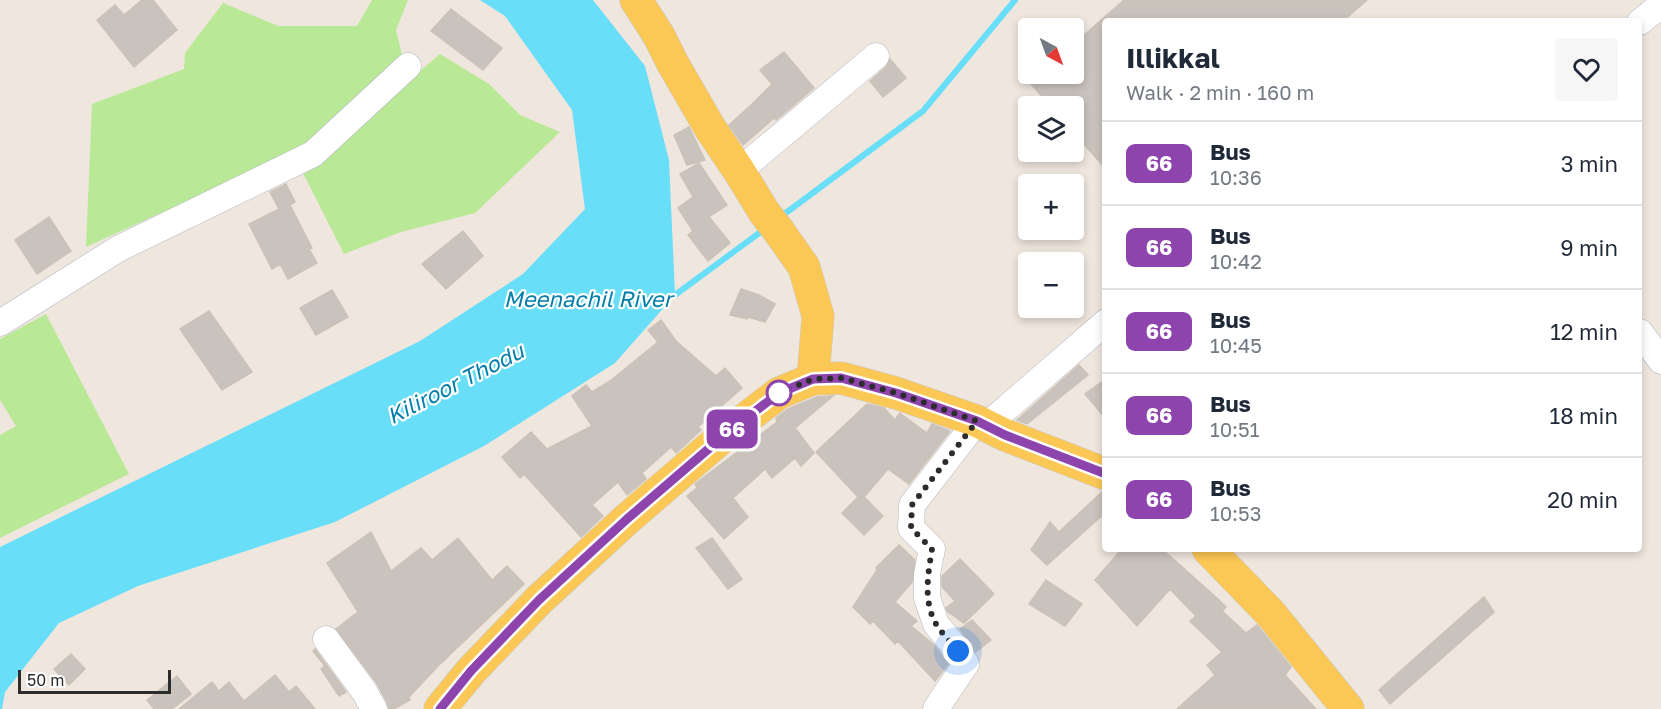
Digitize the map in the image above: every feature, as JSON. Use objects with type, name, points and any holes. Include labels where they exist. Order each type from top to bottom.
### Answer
[{"type":"main road","points":[[636,0],[659,36],[710,128],[804,267],[818,316],[813,379]]},
{"type":"main road","points":[[440,709],[478,663],[539,600],[627,519],[727,433],[779,393],[813,379],[841,378],[896,393],[981,423],[1005,435],[1102,472]]},
{"type":"main road","points":[[1211,552],[1271,614],[1348,709]]},
{"type":"street","points":[[1642,20],[1661,5]]},
{"type":"street","points":[[739,171],[876,56]]},
{"type":"street","points":[[0,323],[118,249],[313,154],[408,66]]},
{"type":"street","points":[[936,709],[966,664],[936,624],[930,607],[927,598],[927,574],[932,549],[911,528],[912,505],[981,423],[1102,325]]},
{"type":"street","points":[[1642,335],[1661,361]]},
{"type":"street","points":[[326,639],[364,691],[374,709]]},
{"type":"green space","points":[[372,0],[408,0],[396,30],[403,59],[312,144],[86,247],[92,104],[184,69],[185,53],[223,3],[278,26],[357,26]]},
{"type":"green space","points":[[440,54],[489,84],[520,115],[560,132],[475,213],[401,232],[344,254],[302,171]]},
{"type":"green space","points":[[46,314],[129,474],[0,538],[0,435],[16,426],[0,400],[0,339]]},
{"type":"water","name":"Meenachil River","points":[[480,0],[593,0],[645,66],[669,160],[675,295],[615,363],[484,446],[335,522],[138,586],[59,623],[5,692],[2,709],[0,709],[0,547],[420,341],[523,274],[585,209],[572,110],[505,16]]},
{"type":"building","points":[[142,0],[153,0],[177,30],[134,67],[97,20],[115,5],[124,15]]},
{"type":"building","points":[[1124,0],[1367,0],[1346,18],[1104,18]]},
{"type":"building","points":[[451,9],[502,48],[483,70],[431,31]]},
{"type":"building","points":[[1102,19],[1102,164],[1084,144],[1084,96],[1042,96],[1031,84],[1084,84],[1084,35]]},
{"type":"building","points":[[784,52],[814,88],[743,145],[729,125],[772,84],[760,70]]},
{"type":"building","points":[[890,59],[906,78],[883,97],[870,81],[886,67]]},
{"type":"building","points":[[689,127],[705,160],[687,165],[674,135]]},
{"type":"building","points":[[699,163],[727,205],[709,217],[730,243],[708,261],[688,235],[693,231],[678,208],[693,197],[680,174]]},
{"type":"building","points":[[286,184],[295,202],[290,205],[317,263],[288,279],[280,264],[272,269],[249,224],[279,209],[270,192]]},
{"type":"building","points":[[49,217],[71,251],[37,274],[15,240]]},
{"type":"building","points":[[463,231],[483,256],[446,289],[422,264]]},
{"type":"building","points":[[741,289],[775,304],[765,322],[730,315]]},
{"type":"building","points":[[332,290],[348,317],[316,335],[300,308]]},
{"type":"building","points":[[209,311],[252,372],[222,390],[180,329]]},
{"type":"building","points":[[661,320],[676,341],[716,376],[725,368],[742,388],[698,427],[701,430],[676,453],[671,447],[642,473],[646,479],[627,495],[618,482],[592,505],[603,516],[581,537],[524,474],[520,478],[502,457],[531,432],[547,449],[592,426],[572,396],[586,385],[592,392],[610,381],[658,342],[648,330]]},
{"type":"building","points":[[1079,365],[1088,375],[1027,424],[1017,420]]},
{"type":"building","points":[[1102,382],[1102,414],[1085,394]]},
{"type":"building","points":[[833,396],[795,428],[814,453],[801,466],[795,458],[772,478],[765,469],[733,498],[748,517],[724,539],[687,496],[697,488],[695,484],[777,422],[776,418],[788,409],[817,397]]},
{"type":"building","points":[[867,404],[884,408],[895,420],[900,413],[927,433],[932,424],[950,431],[909,484],[888,469],[864,497],[883,516],[864,535],[842,513],[858,497],[816,452]]},
{"type":"building","points":[[1102,492],[1102,516],[1047,565],[1031,550],[1050,522],[1059,532]]},
{"type":"building","points":[[371,532],[391,571],[421,548],[432,560],[458,538],[492,580],[507,566],[524,584],[438,666],[409,697],[410,700],[394,709],[389,709],[376,682],[336,629],[358,612],[327,563]]},
{"type":"building","points":[[712,538],[742,579],[728,589],[696,548]]},
{"type":"building","points":[[899,545],[915,560],[912,582],[895,602],[917,621],[911,626],[933,644],[948,664],[935,681],[898,641],[895,644],[873,621],[870,624],[853,607],[877,570],[876,568]]},
{"type":"building","points":[[1119,552],[1165,552],[1226,607],[1222,611],[1246,633],[1257,625],[1291,667],[1285,675],[1316,709],[1177,709],[1215,675],[1207,665],[1222,652],[1190,621],[1196,616],[1170,589],[1137,626],[1095,580]]},
{"type":"building","points":[[960,559],[994,594],[964,623],[948,612],[946,608],[955,601],[942,587],[942,576]]},
{"type":"building","points":[[1046,580],[1082,604],[1065,626],[1029,604]]},
{"type":"building","points":[[1484,597],[1494,612],[1390,704],[1379,690]]},
{"type":"building","points":[[972,620],[991,640],[976,652],[960,629]]},
{"type":"building","points":[[315,649],[346,692],[339,696],[321,669],[325,666],[313,651]]},
{"type":"building","points":[[71,654],[85,669],[69,685],[54,669]]},
{"type":"building","points":[[275,675],[289,692],[296,686],[315,709],[179,709],[212,682],[219,691],[229,682],[244,701]]},
{"type":"building","points":[[177,676],[191,694],[172,709],[154,709],[147,700]]},
{"type":"waterway","points":[[779,218],[923,111],[1015,0]]},
{"type":"waterway","points":[[675,295],[766,228]]},
{"type":"bus line","name":"66","points":[[440,709],[471,671],[539,600],[627,519],[727,433],[779,393],[813,379],[841,378],[896,393],[977,421],[1005,435],[1102,472]]},
{"type":"route","points":[[779,393],[813,379],[841,378],[896,393],[977,421],[912,505],[911,528],[932,549],[927,574],[927,598],[936,624],[958,651]]},
{"type":"water label","name":"Kiliroor Thodu","points":[[455,383]]}]
